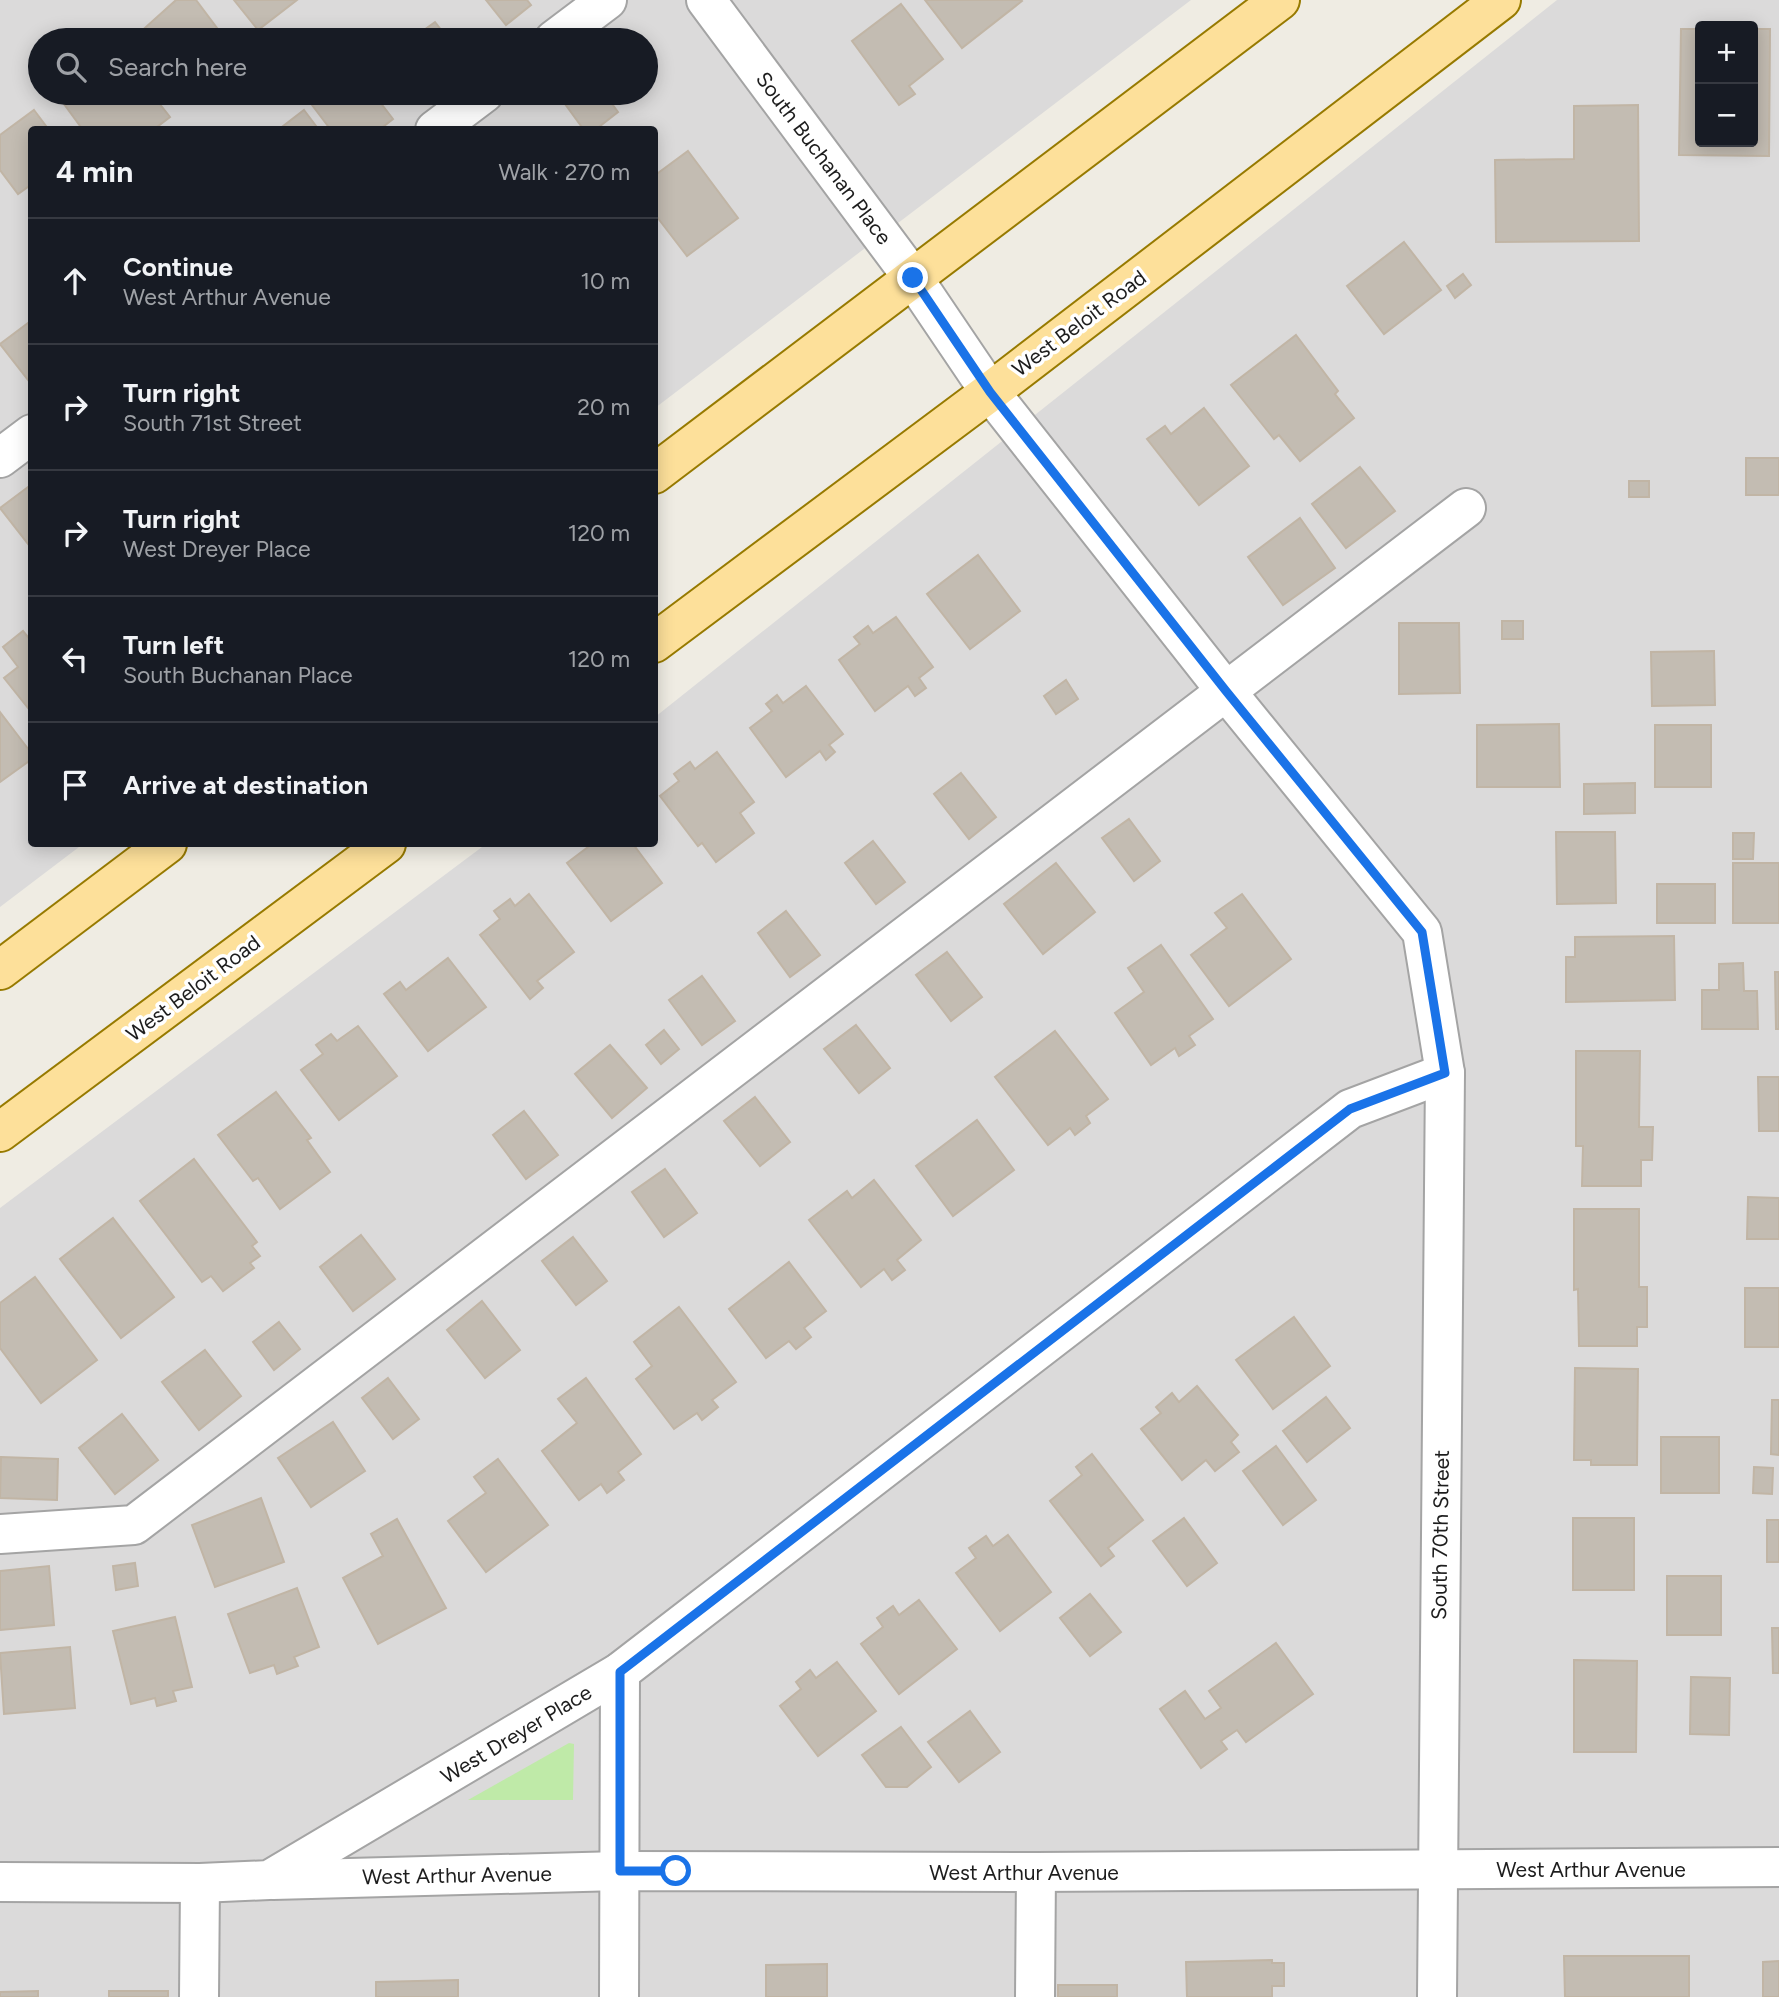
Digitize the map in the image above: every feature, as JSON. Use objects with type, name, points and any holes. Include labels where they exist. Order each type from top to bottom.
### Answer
[{"type":"main road","points":[[658,471],[1280,0]]},
{"type":"main road","name":"West Beloit Road","points":[[658,640],[990,392],[1501,0]]},
{"type":"main road","points":[[0,970],[163,847]]},
{"type":"main road","name":"West Beloit Road","points":[[0,1132],[382,847]]},
{"type":"street","points":[[570,28],[607,0]]},
{"type":"street","name":"South Buchanan Place","points":[[706,0],[913,278],[990,392],[1226,691],[1422,932],[1445,1073]]},
{"type":"street","points":[[440,126],[468,105]]},
{"type":"street","points":[[0,458],[28,437]]},
{"type":"street","points":[[0,1534],[134,1525],[1466,508]]},
{"type":"street","name":"West Dreyer Place","points":[[0,1882],[200,1883],[269,1880],[620,1672],[1350,1109],[1445,1073]]},
{"type":"street","name":"South 70th Street","points":[[1437,1997],[1445,1073]]},
{"type":"street","points":[[618,1997],[620,1672]]},
{"type":"street","name":"West Arthur Avenue","points":[[269,1880],[620,1871],[1036,1872],[1779,1867]]},
{"type":"street","points":[[1035,1997],[1036,1872]]},
{"type":"street","points":[[200,1883],[200,1997]]},
{"type":"shaded area","points":[[0,0],[1191,0],[658,406],[658,126],[28,126],[28,847],[79,847],[0,907]]},
{"type":"shaded area","points":[[1557,0],[1779,0],[1779,1997],[0,1997],[0,1208],[482,847],[658,847],[658,715]]},
{"type":"green space","points":[[569,1743],[574,1744],[573,1800],[468,1800]]},
{"type":"building","points":[[176,0],[196,0],[217,28],[145,28]]},
{"type":"building","points":[[234,0],[297,0],[261,28],[256,28]]},
{"type":"building","points":[[486,0],[527,0],[531,5],[506,25]]},
{"type":"building","points":[[925,0],[1021,0],[1022,1],[962,48]]},
{"type":"building","points":[[901,4],[943,59],[909,86],[915,94],[899,105],[852,41]]},
{"type":"building","points":[[435,22],[440,28],[427,28]]},
{"type":"building","points":[[1681,29],[1695,29],[1695,147],[1758,147],[1758,29],[1770,29],[1769,156],[1679,155]]},
{"type":"building","points":[[65,105],[160,105],[170,117],[158,126],[80,126]]},
{"type":"building","points":[[312,105],[382,105],[393,119],[384,126],[328,126]]},
{"type":"building","points":[[566,105],[613,105],[618,112],[600,126],[581,126]]},
{"type":"building","points":[[1638,105],[1639,241],[1496,242],[1495,160],[1574,159],[1574,106]]},
{"type":"building","points":[[34,110],[46,126],[28,126],[28,187],[18,194],[0,170],[0,135]]},
{"type":"building","points":[[304,110],[316,126],[283,126]]},
{"type":"building","points":[[688,151],[738,218],[687,256],[658,218],[658,173]]},
{"type":"building","points":[[1404,242],[1441,290],[1384,334],[1347,286]]},
{"type":"building","points":[[1463,274],[1471,285],[1455,298],[1447,286]]},
{"type":"building","points":[[28,323],[28,380],[0,344]]},
{"type":"building","points":[[1296,335],[1338,391],[1335,394],[1354,418],[1300,461],[1279,435],[1274,439],[1231,385]]},
{"type":"building","points":[[1204,408],[1249,466],[1199,505],[1147,439],[1165,426],[1171,434]]},
{"type":"building","points":[[1746,458],[1779,458],[1779,495],[1746,495]]},
{"type":"building","points":[[1360,467],[1395,511],[1346,548],[1312,504]]},
{"type":"building","points":[[1629,481],[1649,481],[1649,497],[1629,497]]},
{"type":"building","points":[[28,487],[28,544],[0,508]]},
{"type":"building","points":[[1300,518],[1335,568],[1283,605],[1248,557]]},
{"type":"building","points":[[978,555],[1020,611],[970,649],[927,594]]},
{"type":"building","points":[[896,617],[933,667],[919,678],[926,688],[915,696],[908,686],[875,711],[839,660],[860,644],[854,637],[868,626],[873,633]]},
{"type":"building","points":[[1502,621],[1523,621],[1523,639],[1502,639]]},
{"type":"building","points":[[1399,623],[1459,623],[1460,693],[1399,694]]},
{"type":"building","points":[[23,631],[28,637],[28,708],[4,678],[18,667],[3,647]]},
{"type":"building","points":[[1714,651],[1715,705],[1652,706],[1651,652]]},
{"type":"building","points":[[1066,680],[1078,699],[1056,714],[1044,696]]},
{"type":"building","points":[[806,686],[843,734],[829,745],[835,752],[826,760],[820,751],[786,777],[750,728],[772,711],[766,704],[777,695],[783,703]]},
{"type":"building","points":[[0,712],[28,749],[28,762],[0,782]]},
{"type":"building","points":[[1559,724],[1560,787],[1477,787],[1477,725]]},
{"type":"building","points":[[1655,725],[1711,725],[1711,787],[1655,787]]},
{"type":"building","points":[[717,752],[754,802],[740,813],[754,833],[716,862],[702,843],[698,846],[660,796],[679,781],[674,774],[690,762],[695,769]]},
{"type":"building","points":[[961,773],[996,817],[969,839],[934,794]]},
{"type":"building","points":[[1635,783],[1635,813],[1584,814],[1584,784]]},
{"type":"building","points":[[1129,819],[1160,861],[1134,881],[1102,838]]},
{"type":"building","points":[[1556,832],[1615,832],[1616,903],[1557,904]]},
{"type":"building","points":[[1733,833],[1754,833],[1753,859],[1733,859]]},
{"type":"building","points":[[873,841],[905,882],[876,904],[845,863]]},
{"type":"building","points":[[588,847],[635,847],[662,883],[611,921],[567,863]]},
{"type":"building","points":[[1056,863],[1095,912],[1043,954],[1004,904]]},
{"type":"building","points":[[1733,863],[1779,863],[1779,923],[1733,923]]},
{"type":"building","points":[[1657,884],[1715,884],[1715,923],[1657,923]]},
{"type":"building","points":[[529,894],[574,952],[537,981],[543,988],[530,999],[480,935],[500,919],[494,911],[510,899],[515,906]]},
{"type":"building","points":[[1242,894],[1291,959],[1229,1006],[1191,955],[1227,928],[1215,913]]},
{"type":"building","points":[[786,911],[820,955],[790,977],[758,933]]},
{"type":"building","points":[[1674,936],[1675,1000],[1566,1002],[1566,957],[1575,957],[1575,937]]},
{"type":"building","points":[[1161,945],[1213,1019],[1189,1036],[1195,1045],[1179,1056],[1175,1048],[1151,1065],[1115,1013],[1144,992],[1128,968]]},
{"type":"building","points":[[947,952],[982,997],[951,1021],[916,975]]},
{"type":"building","points":[[448,958],[486,1007],[428,1051],[384,994],[400,982],[406,990]]},
{"type":"building","points":[[1743,963],[1744,991],[1757,991],[1758,1029],[1702,1029],[1702,990],[1719,990],[1719,964]]},
{"type":"building","points":[[1775,972],[1779,972],[1779,1029],[1776,1029]]},
{"type":"building","points":[[702,976],[735,1021],[702,1045],[669,1000]]},
{"type":"building","points":[[856,1025],[890,1068],[859,1093],[824,1049]]},
{"type":"building","points":[[358,1026],[397,1076],[339,1120],[301,1070],[323,1054],[316,1045],[331,1034],[337,1041]]},
{"type":"building","points":[[664,1030],[679,1049],[661,1064],[646,1045]]},
{"type":"building","points":[[1055,1031],[1108,1099],[1086,1116],[1090,1123],[1075,1135],[1070,1128],[1048,1145],[995,1077]]},
{"type":"building","points":[[610,1045],[647,1088],[612,1118],[575,1074]]},
{"type":"building","points":[[1576,1051],[1640,1051],[1639,1127],[1653,1127],[1652,1160],[1641,1160],[1641,1186],[1582,1186],[1583,1146],[1576,1146]]},
{"type":"building","points":[[1758,1077],[1779,1077],[1779,1131],[1759,1131]]},
{"type":"building","points":[[276,1092],[311,1138],[307,1140],[330,1172],[280,1209],[258,1178],[253,1181],[218,1135]]},
{"type":"building","points":[[755,1097],[790,1142],[760,1166],[724,1121]]},
{"type":"building","points":[[524,1111],[558,1155],[526,1179],[493,1135]]},
{"type":"building","points":[[977,1120],[1014,1170],[953,1216],[916,1166]]},
{"type":"building","points":[[194,1159],[257,1242],[252,1246],[260,1256],[250,1263],[254,1268],[223,1291],[211,1276],[202,1282],[140,1201]]},
{"type":"building","points":[[665,1169],[697,1213],[664,1237],[632,1192]]},
{"type":"building","points":[[874,1180],[921,1240],[897,1260],[905,1270],[892,1280],[884,1269],[861,1287],[809,1220],[847,1191],[852,1198]]},
{"type":"building","points":[[1748,1197],[1779,1198],[1779,1239],[1747,1239]]},
{"type":"building","points":[[1574,1209],[1639,1209],[1639,1287],[1647,1287],[1647,1327],[1637,1327],[1637,1346],[1579,1346],[1578,1289],[1574,1290]]},
{"type":"building","points":[[113,1218],[174,1297],[121,1338],[60,1259]]},
{"type":"building","points":[[361,1235],[395,1279],[353,1311],[320,1267]]},
{"type":"building","points":[[573,1237],[607,1281],[576,1305],[542,1261]]},
{"type":"building","points":[[789,1262],[826,1311],[804,1328],[811,1337],[796,1349],[789,1341],[766,1358],[729,1309]]},
{"type":"building","points":[[35,1277],[97,1360],[41,1403],[0,1348],[0,1303]]},
{"type":"building","points":[[1745,1288],[1779,1288],[1779,1347],[1745,1347]]},
{"type":"building","points":[[482,1301],[520,1350],[485,1378],[447,1330]]},
{"type":"building","points":[[679,1307],[736,1382],[712,1400],[718,1407],[702,1420],[697,1413],[674,1429],[636,1379],[652,1366],[634,1342]]},
{"type":"building","points":[[1294,1317],[1330,1366],[1273,1409],[1236,1360]]},
{"type":"building","points":[[279,1322],[300,1349],[274,1370],[253,1342]]},
{"type":"building","points":[[205,1350],[241,1396],[199,1430],[162,1382]]},
{"type":"building","points":[[1575,1368],[1638,1369],[1637,1465],[1591,1465],[1591,1460],[1574,1460]]},
{"type":"building","points":[[388,1378],[419,1419],[393,1439],[362,1398]]},
{"type":"building","points":[[586,1378],[641,1454],[618,1472],[624,1480],[607,1493],[601,1484],[579,1500],[542,1451],[577,1423],[558,1399]]},
{"type":"building","points":[[1197,1386],[1238,1435],[1231,1442],[1239,1452],[1215,1471],[1206,1460],[1182,1480],[1141,1429],[1161,1413],[1156,1407],[1172,1393],[1179,1402]]},
{"type":"building","points":[[1326,1397],[1350,1428],[1307,1462],[1283,1431]]},
{"type":"building","points":[[1772,1400],[1779,1400],[1779,1455],[1771,1454]]},
{"type":"building","points":[[122,1414],[158,1460],[115,1494],[79,1448]]},
{"type":"building","points":[[333,1422],[365,1471],[311,1507],[278,1458]]},
{"type":"building","points":[[1661,1437],[1719,1437],[1719,1493],[1661,1493]]},
{"type":"building","points":[[1276,1446],[1316,1500],[1283,1525],[1243,1471]]},
{"type":"building","points":[[1092,1454],[1143,1520],[1108,1548],[1114,1556],[1101,1566],[1050,1501],[1082,1475],[1076,1467]]},
{"type":"building","points":[[1,1457],[58,1459],[57,1500],[0,1498]]},
{"type":"building","points":[[498,1459],[548,1525],[486,1572],[448,1521],[486,1493],[474,1477]]},
{"type":"building","points":[[1754,1467],[1773,1468],[1772,1494],[1753,1493]]},
{"type":"building","points":[[261,1498],[284,1562],[215,1587],[192,1525]]},
{"type":"building","points":[[1184,1518],[1217,1563],[1187,1586],[1153,1541]]},
{"type":"building","points":[[1573,1518],[1634,1518],[1634,1590],[1573,1590]]},
{"type":"building","points":[[397,1519],[446,1608],[378,1644],[343,1578],[383,1556],[371,1534]]},
{"type":"building","points":[[1767,1520],[1779,1520],[1779,1562],[1767,1562]]},
{"type":"building","points":[[1008,1535],[1051,1592],[1000,1631],[956,1573],[976,1558],[969,1548],[986,1536],[993,1546]]},
{"type":"building","points":[[135,1563],[138,1586],[116,1590],[113,1566]]},
{"type":"building","points":[[49,1566],[54,1625],[0,1630],[0,1571]]},
{"type":"building","points":[[1667,1576],[1721,1576],[1721,1635],[1667,1635]]},
{"type":"building","points":[[297,1588],[319,1647],[294,1657],[298,1666],[277,1674],[274,1665],[250,1673],[228,1614]]},
{"type":"building","points":[[1090,1594],[1121,1632],[1090,1656],[1060,1618]]},
{"type":"building","points":[[919,1600],[957,1649],[899,1694],[861,1644],[883,1627],[877,1618],[893,1606],[899,1615]]},
{"type":"building","points":[[175,1617],[192,1687],[173,1691],[176,1701],[157,1706],[155,1698],[131,1704],[113,1631]]},
{"type":"building","points":[[1772,1628],[1779,1628],[1779,1673],[1773,1673]]},
{"type":"building","points":[[1276,1643],[1313,1694],[1246,1742],[1237,1730],[1221,1741],[1227,1749],[1201,1768],[1160,1709],[1185,1691],[1205,1719],[1221,1708],[1209,1691]]},
{"type":"building","points":[[70,1647],[75,1708],[4,1714],[0,1653]]},
{"type":"building","points":[[1574,1660],[1637,1661],[1636,1752],[1574,1752]]},
{"type":"building","points":[[837,1662],[876,1711],[818,1756],[780,1706],[801,1689],[796,1682],[810,1670],[816,1678]]},
{"type":"building","points":[[1691,1677],[1730,1678],[1729,1735],[1690,1734]]},
{"type":"building","points":[[970,1711],[1000,1752],[959,1782],[928,1742]]},
{"type":"building","points":[[901,1727],[931,1767],[907,1787],[886,1787],[862,1755]]},
{"type":"building","points":[[1564,1956],[1689,1956],[1689,1997],[1565,1997]]},
{"type":"building","points":[[1272,1960],[1272,1963],[1284,1963],[1284,1986],[1272,1986],[1272,1997],[1187,1997],[1186,1962]]},
{"type":"building","points":[[1779,1961],[1779,1997],[1763,1997],[1763,1962]]},
{"type":"building","points":[[827,1964],[827,1997],[766,1997],[766,1965]]},
{"type":"building","points":[[458,1980],[458,1997],[376,1997],[376,1982]]},
{"type":"building","points":[[1058,1985],[1117,1985],[1117,1997],[1058,1997]]},
{"type":"building","points":[[38,1991],[38,1997],[0,1997],[0,1992]]},
{"type":"building","points":[[109,1991],[168,1991],[168,1997],[109,1997]]},
{"type":"route","points":[[676,1871],[620,1871],[620,1672],[1350,1109],[1445,1073],[1422,932],[1226,691],[990,392],[913,278]]}]
